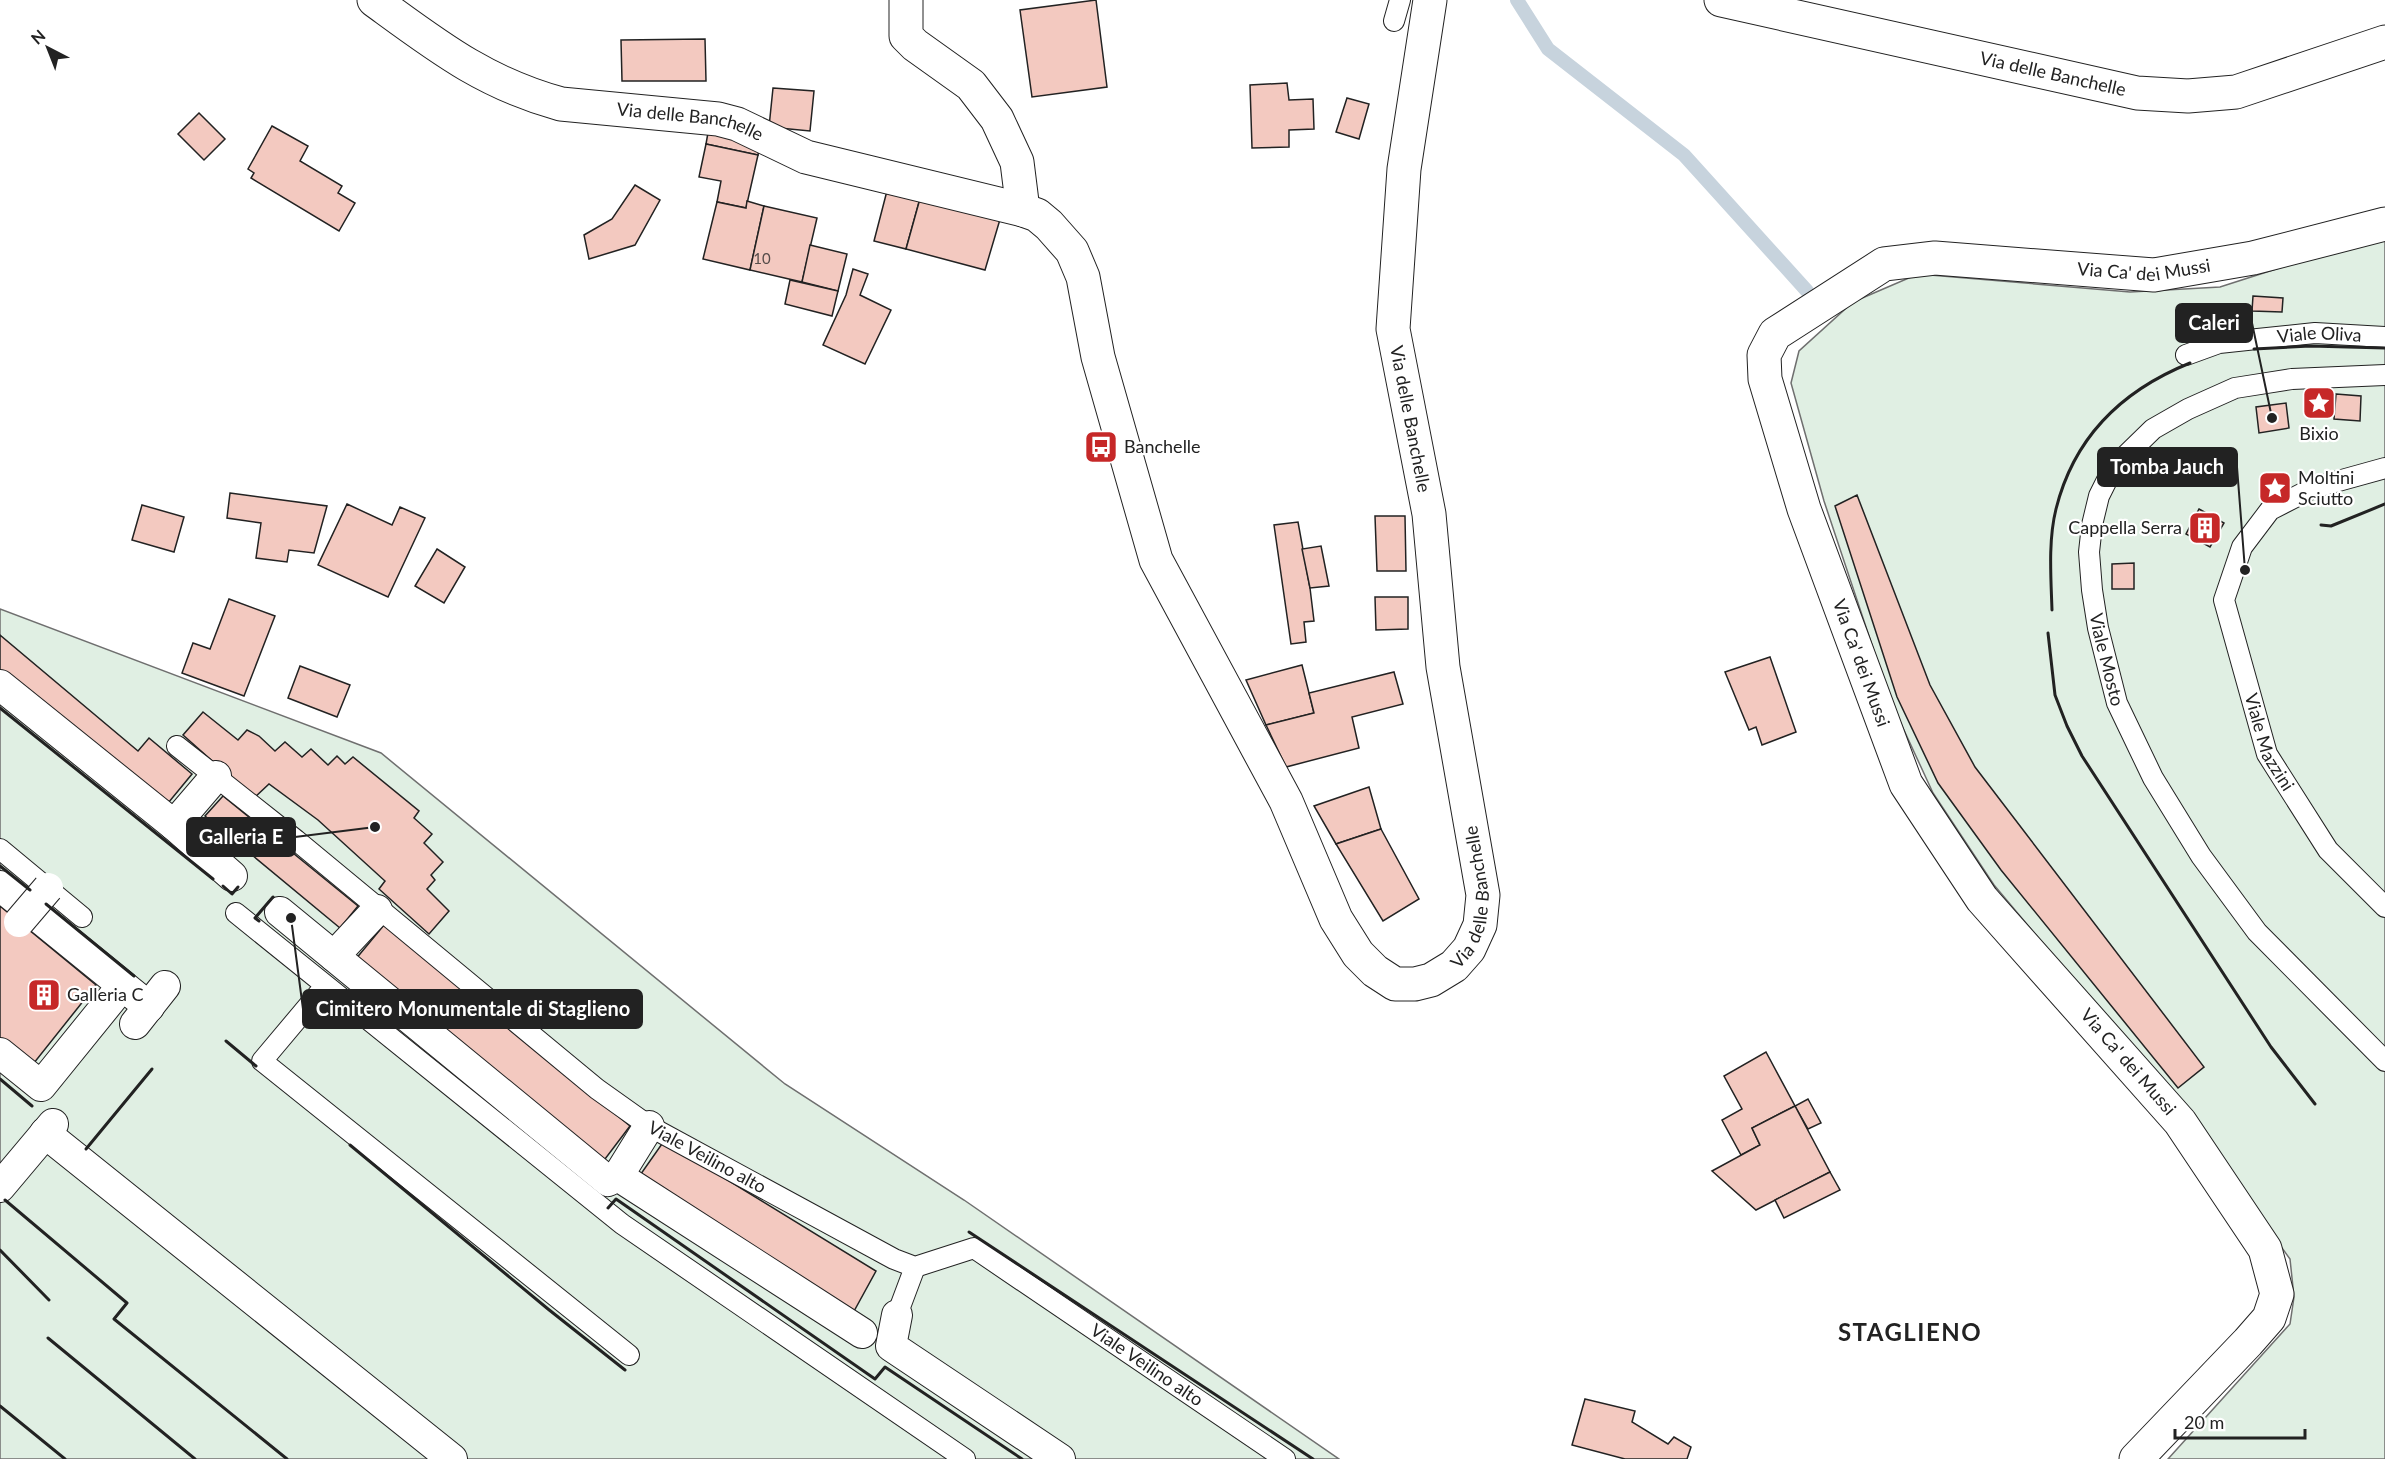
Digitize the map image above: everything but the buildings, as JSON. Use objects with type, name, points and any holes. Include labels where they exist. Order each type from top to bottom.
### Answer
[{"type":"street","name":"Via delle Banchelle","points":[[374,0],[450,56],[494,80],[539,98],[561,104],[717,119],[737,124],[806,157],[1023,210],[1043,220],[1062,237],[1072,251],[1083,277],[1098,357],[1156,560],[1286,801],[1336,920],[1358,954],[1374,971],[1395,984],[1415,984],[1431,980],[1454,966],[1469,949],[1480,925],[1483,895],[1443,667],[1429,514],[1393,329],[1404,169],[1430,0]]},
{"type":"street","points":[[906,0],[906,36],[971,85],[997,119],[1017,162],[1023,210]]},
{"type":"street","name":"Via delle Banchelle","points":[[1720,0],[2137,93],[2188,96],[2236,92],[2385,42]]},
{"type":"street","name":"Via Ca' dei Mussi","points":[[2136,1459],[2269,1318],[2277,1294],[2268,1257],[2265,1249],[2180,1122],[1983,899],[1906,784],[1804,509],[1765,379],[1764,355],[1775,334],[1884,264],[1935,258],[2154,275],[2253,258],[2385,224]]},
{"type":"street","points":[[0,685],[174,825],[232,876]]},
{"type":"street","points":[[174,825],[216,776]]},
{"type":"street","points":[[0,886],[141,1009],[41,1086],[0,1053]]},
{"type":"street","points":[[19,922],[48,888]]},
{"type":"street","points":[[334,956],[377,910]]},
{"type":"street","points":[[280,912],[608,1181],[618,1176],[649,1126]]},
{"type":"street","points":[[0,1187],[51,1126],[452,1459]]},
{"type":"street","points":[[618,1176],[862,1333]]},
{"type":"street","points":[[897,1314],[891,1346],[1060,1459]]},
{"type":"lane","points":[[1394,21],[1400,0]]},
{"type":"lane","name":"Viale Oliva","points":[[2186,355],[2219,343],[2315,333],[2385,337]]},
{"type":"lane","name":"Viale Mosto","points":[[2385,375],[2292,379],[2235,388],[2188,409],[2153,429],[2113,468],[2099,496],[2092,525],[2090,552],[2092,590],[2097,619],[2117,703],[2152,778],[2201,856],[2257,932],[2385,1061]]},
{"type":"lane","name":"Viale Mazzini","points":[[2385,468],[2313,489],[2270,510],[2242,547],[2224,600],[2267,754],[2328,850],[2385,907]]},
{"type":"lane","name":"Viale Veilino alto","points":[[177,746],[597,1089],[649,1126],[894,1259],[915,1268],[974,1248],[1285,1459]]},
{"type":"lane","points":[[0,849],[82,917]]},
{"type":"lane","points":[[236,913],[622,1224],[965,1459]]},
{"type":"lane","points":[[325,986],[262,1061],[629,1355]]},
{"type":"lane","points":[[897,1314],[915,1268]]},
{"type":"green space","points":[[2385,234],[2385,1459],[2168,1459],[2290,1324],[2294,1297],[2290,1259],[2185,1113],[1994,885],[1933,793],[1891,702],[1824,501],[1791,383],[1799,351],[1853,302],[1918,274],[2130,292],[2220,287]]},
{"type":"green space","points":[[0,609],[381,753],[785,1084],[964,1200],[1339,1459],[0,1459]]},
{"type":"waterway","points":[[1517,0],[1548,49],[1684,155],[1807,291]]},
{"type":"wall","points":[[2254,349],[2310,346],[2385,348]]},
{"type":"wall","points":[[2052,610],[2053,521],[2064,483],[2075,460],[2089,438],[2123,402],[2143,387],[2190,363]]},
{"type":"wall","points":[[2321,525],[2331,526],[2385,504]]},
{"type":"wall","points":[[2048,633],[2055,695],[2082,756],[2271,1047],[2315,1104]]},
{"type":"wall","points":[[0,708],[213,879]]},
{"type":"wall","points":[[0,866],[30,890]]},
{"type":"wall","points":[[223,886],[232,894],[238,887]]},
{"type":"wall","points":[[259,921],[255,918],[273,897]]},
{"type":"wall","points":[[46,904],[134,976]]},
{"type":"wall","points":[[226,1041],[256,1066]]},
{"type":"wall","points":[[86,1149],[152,1069]]},
{"type":"wall","points":[[0,1079],[32,1106]]},
{"type":"wall","points":[[350,1145],[625,1370]]},
{"type":"wall","points":[[608,1208],[616,1199],[875,1379],[885,1367],[1022,1459]]},
{"type":"wall","points":[[5,1200],[127,1303],[114,1319],[287,1459]]},
{"type":"wall","points":[[969,1232],[1313,1459]]},
{"type":"wall","points":[[0,1250],[49,1300]]},
{"type":"wall","points":[[48,1338],[195,1459]]},
{"type":"wall","points":[[0,1406],[65,1459]]},
{"type":"place","name":"Bixio","points":[[2319,403]]},
{"type":"place","name":"Caleri","points":[[2272,418]]},
{"type":"place","name":"Banchelle","points":[[1101,447]]},
{"type":"place","name":"Moltini Sciutto","points":[[2275,488]]},
{"type":"place","name":"Cappella Serra","points":[[2205,528]]},
{"type":"place","name":"Tomba Jauch","points":[[2245,570]]},
{"type":"place","name":"Galleria E","points":[[375,827]]},
{"type":"place","name":"Cimitero Monumentale di Staglieno","points":[[291,918]]},
{"type":"place","name":"Galleria C","points":[[44,995]]},
{"type":"district","name":"STAGLIENO","points":[[1910,1333]]}]
